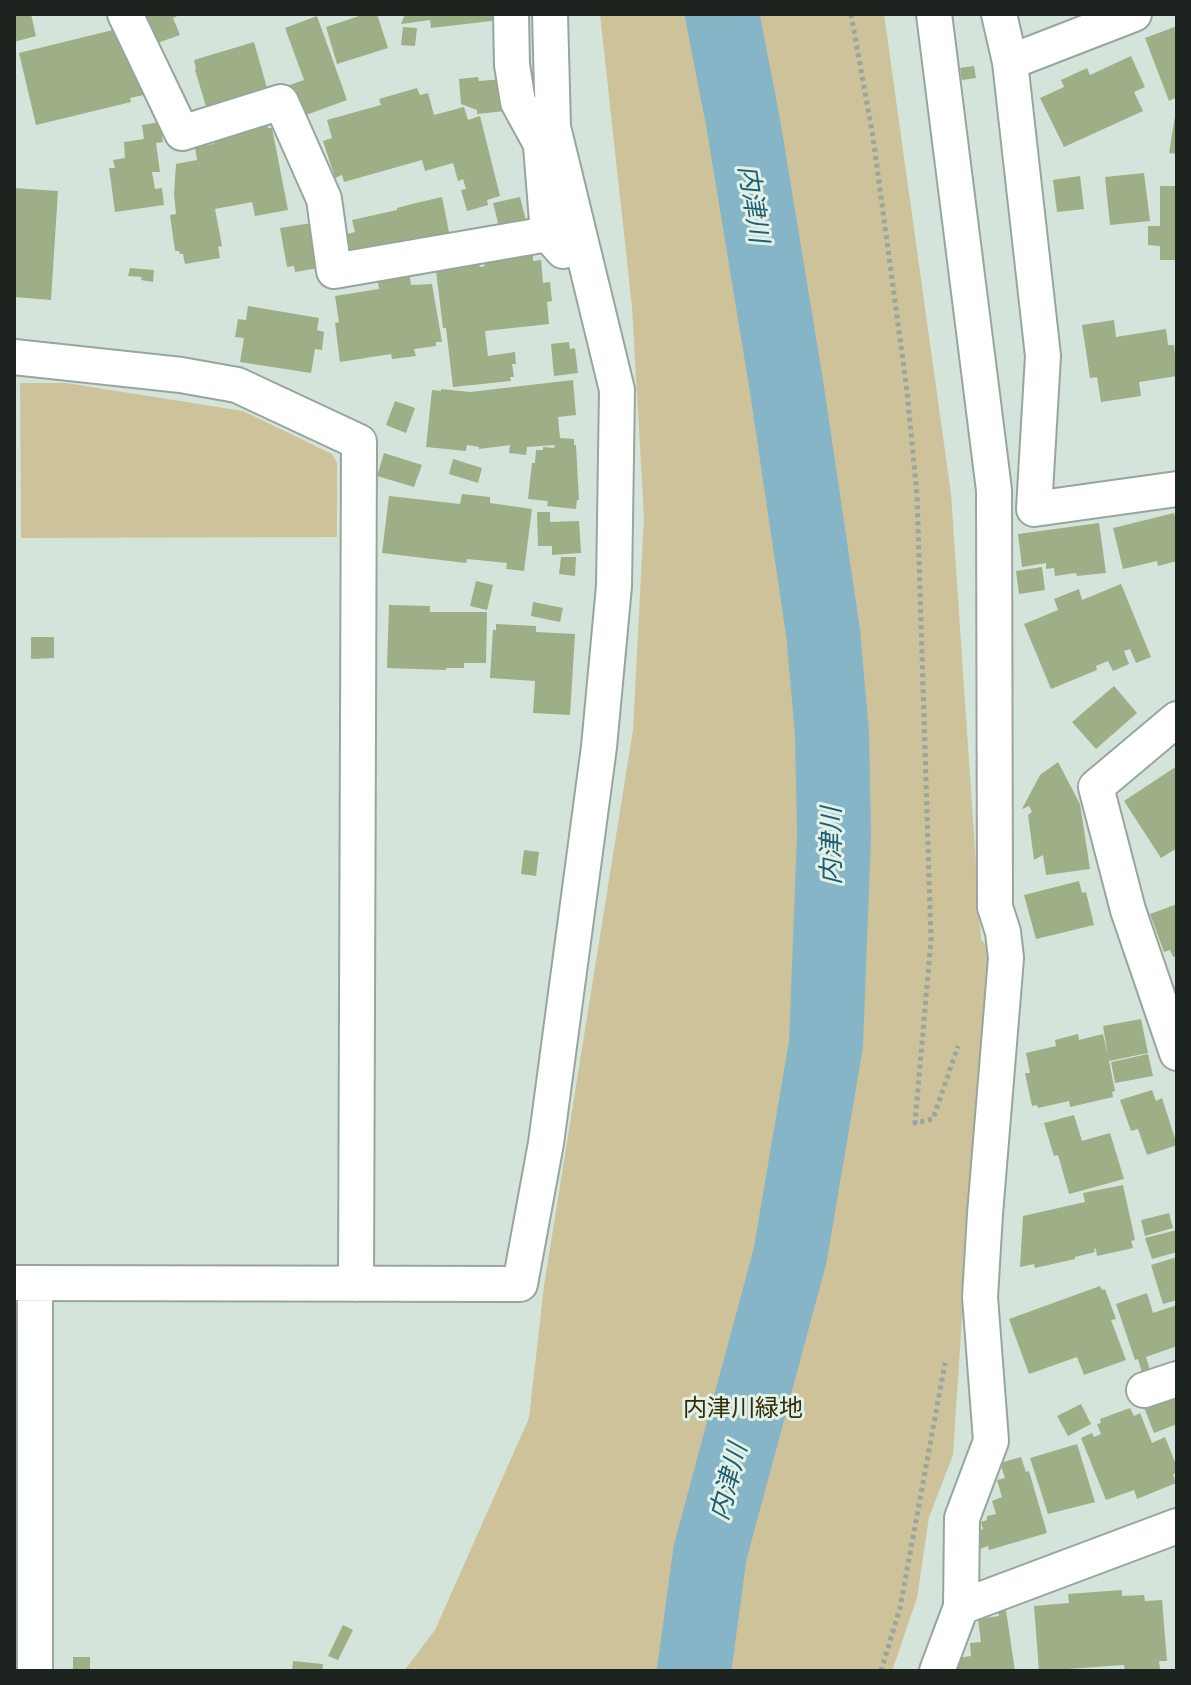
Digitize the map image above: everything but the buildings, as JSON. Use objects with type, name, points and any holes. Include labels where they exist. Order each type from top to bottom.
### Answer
[{"type":"street","points":[[125,14],[182,133],[281,102],[324,199],[334,271],[548,234]]},
{"type":"street","points":[[35,1671],[24,1283],[520,1284],[549,1128],[599,747],[614,586],[617,390],[590,281],[547,136],[518,102],[512,65],[511,14]]},
{"type":"street","points":[[550,14],[548,234],[590,281]]},
{"type":"street","points":[[934,14],[994,490],[995,907],[1003,932],[1006,958],[980,1297],[991,1441],[962,1518],[961,1607],[937,1671]]},
{"type":"street","points":[[999,14],[1010,62],[1043,356],[1034,509],[1177,489]]},
{"type":"street","points":[[1010,62],[1134,14]]},
{"type":"street","points":[[14,357],[181,375],[237,385],[359,442],[356,1284]]},
{"type":"street","points":[[1177,719],[1096,787],[1128,910],[1177,1053]]},
{"type":"street","points":[[1144,1390],[1177,1379]]},
{"type":"street","points":[[961,1607],[1177,1526]]},
{"type":"path","points":[[851,14],[873,137],[907,391],[917,495],[931,940],[915,1123],[933,1119],[963,1033]]},
{"type":"path","points":[[881,1671],[900,1608],[947,1350]]},
{"type":"green space","name":"内津川緑地","points":[[600,14],[884,14],[951,494],[981,939],[998,961],[963,1303],[953,1455],[929,1517],[917,1598],[892,1671],[404,1671],[435,1630],[529,1418],[544,1286],[633,730],[644,517],[632,307]]},
{"type":"green space","points":[[20,383],[66,383],[243,411],[332,454],[337,463],[337,537],[21,538]]},
{"type":"waterway","name":"内津川","points":[[694,1671],[710,1553],[790,1256],[826,1044],[834,836],[832,733],[823,632],[786,383],[722,14]]}]
